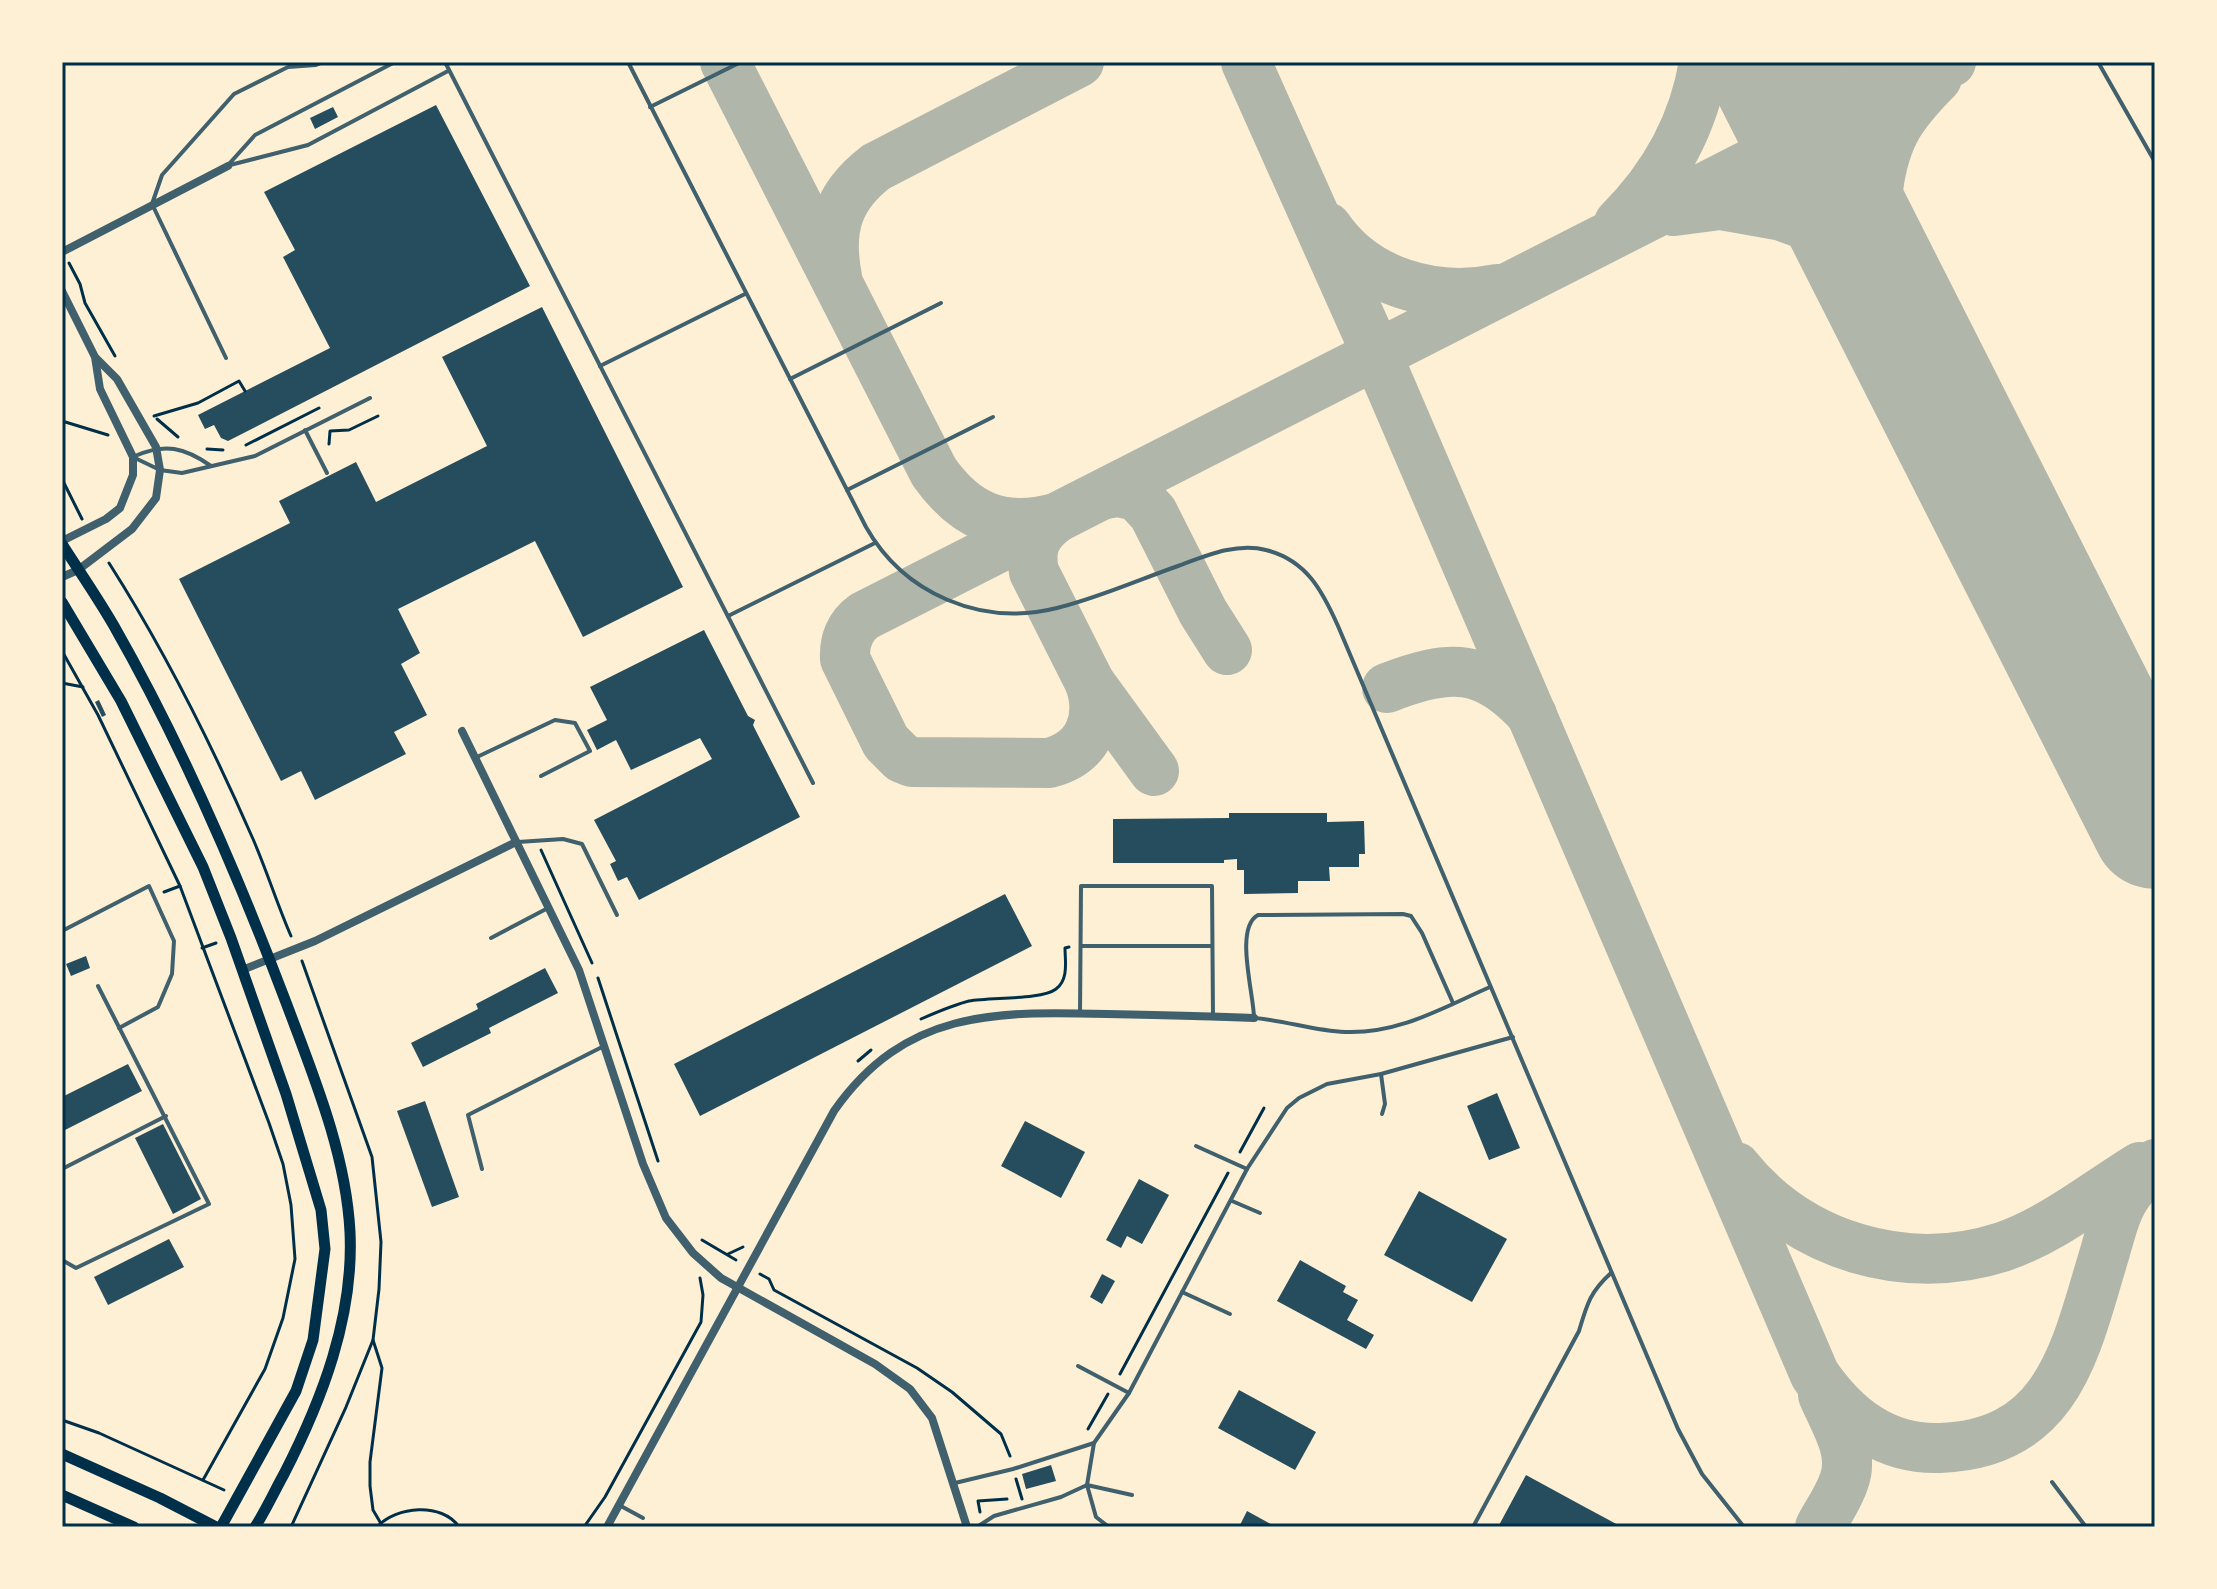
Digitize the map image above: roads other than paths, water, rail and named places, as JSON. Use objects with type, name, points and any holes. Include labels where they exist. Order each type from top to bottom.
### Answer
[{"type":"main road","points":[[62,543],[113,624],[160,711],[213,821],[310,1066],[342,1177],[350,1230],[343,1312],[319,1399],[255,1527]]},
{"type":"main road","points":[[62,602],[121,701],[203,867],[311,1171],[321,1210],[325,1249],[313,1340],[296,1391],[267,1447],[218,1527],[62,1454]]},
{"type":"main road","points":[[62,1495],[134,1527]]},
{"type":"street","points":[[63,252],[228,166]]},
{"type":"street","points":[[62,291],[95,357],[100,389],[133,457],[133,475],[120,508],[62,543]]},
{"type":"street","points":[[62,577],[78,570],[123,537],[144,516],[156,498],[160,470],[156,447],[117,379],[95,357]]},
{"type":"street","points":[[462,731],[579,970],[654,1195],[672,1227],[706,1266],[736,1288],[875,1364],[910,1389],[932,1418],[967,1527]]},
{"type":"street","points":[[242,970],[315,941],[516,842]]},
{"type":"street","points":[[607,1527],[834,1111],[861,1076],[876,1063],[917,1037],[964,1019],[1013,1014],[1080,1013],[1254,1018]]},
{"type":"lane","points":[[226,358],[152,204],[162,175],[234,94],[288,67],[323,62]]},
{"type":"lane","points":[[228,166],[255,135],[395,62]]},
{"type":"lane","points":[[445,62],[813,783]]},
{"type":"lane","points":[[628,62],[875,543],[888,560],[922,587],[943,599],[992,613],[1015,614],[1061,608],[1188,562],[1244,547],[1264,549],[1284,556],[1314,580],[1325,597],[1678,1429],[1702,1474],[1744,1527]]},
{"type":"lane","points":[[650,107],[741,62]]},
{"type":"lane","points":[[2098,62],[2155,162]]},
{"type":"lane","points":[[228,166],[308,145],[450,71]]},
{"type":"lane","points":[[600,366],[746,294]]},
{"type":"lane","points":[[790,379],[941,303]]},
{"type":"lane","points":[[133,457],[160,470],[182,473],[255,456],[370,398]]},
{"type":"lane","points":[[847,490],[993,417]]},
{"type":"lane","points":[[305,430],[327,473]]},
{"type":"lane","points":[[133,457],[156,447],[197,456],[211,466]]},
{"type":"lane","points":[[728,616],[875,543]]},
{"type":"lane","points":[[475,758],[555,720],[575,723],[590,751],[541,776]]},
{"type":"lane","points":[[516,842],[563,839],[582,844],[617,915]]},
{"type":"lane","points":[[62,931],[149,886],[174,941],[172,974],[158,1007],[119,1028]]},
{"type":"lane","points":[[1080,1013],[1081,886],[1212,886],[1213,1016]]},
{"type":"lane","points":[[491,938],[550,907]]},
{"type":"lane","points":[[1453,1003],[1422,933],[1411,916],[1258,915],[1251,919],[1247,927],[1247,970],[1254,1018],[1342,1032],[1366,1032],[1395,1028],[1421,1019],[1490,987]]},
{"type":"lane","points":[[1081,946],[1212,946]]},
{"type":"lane","points":[[62,1260],[76,1268],[209,1204],[98,986]]},
{"type":"lane","points":[[1109,1527],[1096,1517],[1087,1485],[1094,1443],[1129,1393],[1247,1169],[1277,1121],[1299,1098],[1327,1084],[1381,1074],[1513,1037]]},
{"type":"lane","points":[[482,1169],[468,1115],[604,1046]]},
{"type":"lane","points":[[1381,1074],[1385,1093],[1382,1114]]},
{"type":"lane","points":[[62,1169],[166,1116]]},
{"type":"lane","points":[[1196,1146],[1247,1169]]},
{"type":"lane","points":[[1232,1201],[1260,1213]]},
{"type":"lane","points":[[1473,1527],[1579,1331],[1594,1288],[1611,1273]]},
{"type":"lane","points":[[1182,1292],[1230,1314]]},
{"type":"lane","points":[[1078,1366],[1129,1393]]},
{"type":"lane","points":[[954,1483],[1013,1469],[1094,1443]]},
{"type":"lane","points":[[2052,1482],[2086,1527]]},
{"type":"lane","points":[[977,1527],[994,1516],[1061,1497],[1087,1485],[1132,1495]]},
{"type":"lane","points":[[619,1505],[643,1518]]}]
